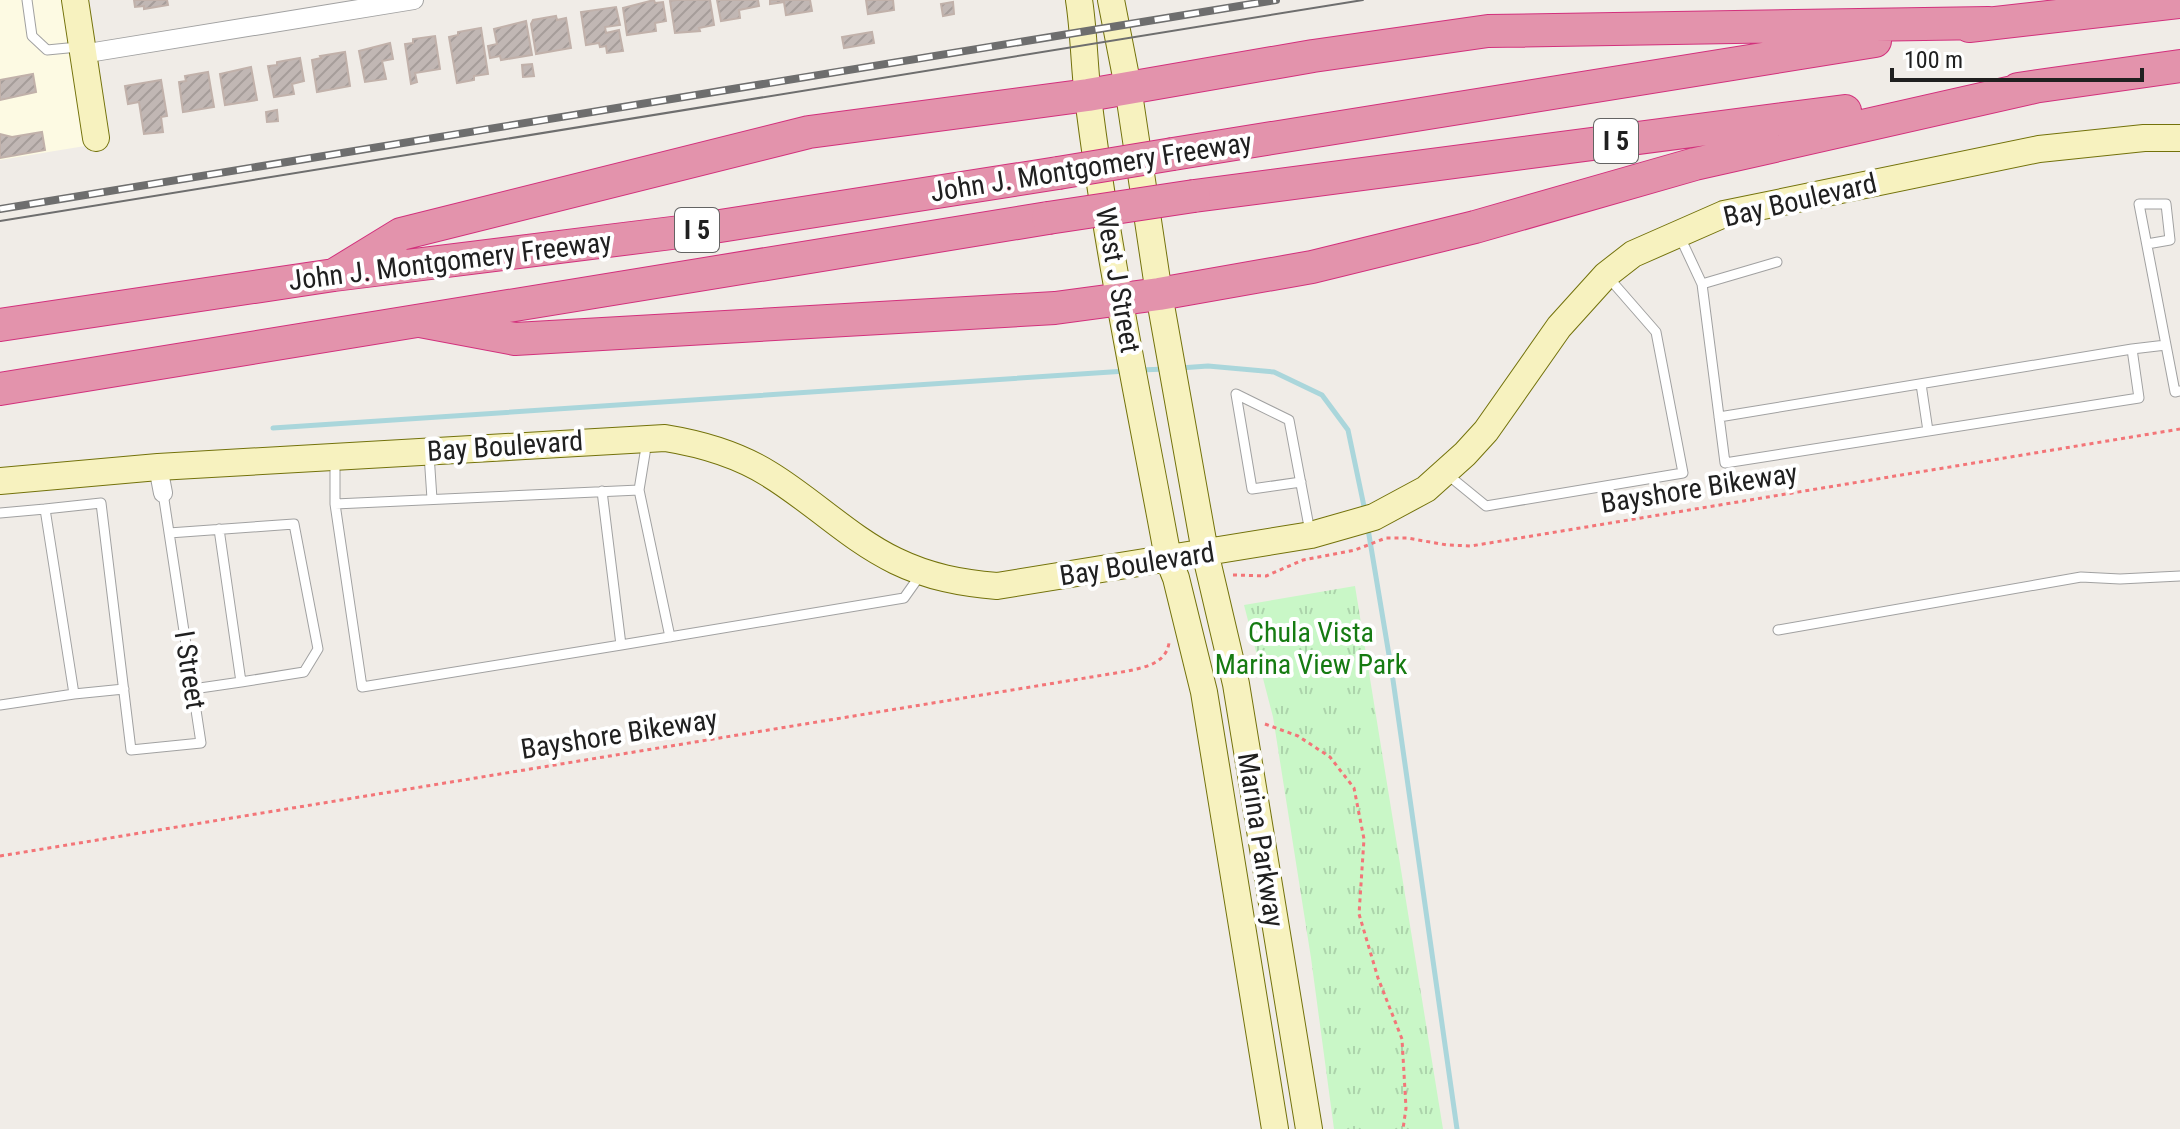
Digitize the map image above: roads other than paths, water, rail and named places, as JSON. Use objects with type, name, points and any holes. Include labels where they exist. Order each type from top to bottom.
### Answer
[{"type":"highway","name":"John J. Montgomery Freeway","points":[[0,325],[334,275],[688,231],[1989,23],[2180,2]]},
{"type":"highway","points":[[334,275],[401,234],[809,132],[1088,95],[1313,56],[1488,31],[1989,23]]},
{"type":"highway","name":"John J. Montgomery Freeway","points":[[0,389],[1194,196],[2180,66]]},
{"type":"highway","points":[[420,321],[515,339],[1055,308],[1159,294],[1312,267],[1475,227],[1695,164],[2039,86]]},
{"type":"main road","points":[[75,0],[96,138]]},
{"type":"main road","name":"West J Street","points":[[1079,0],[1088,95],[1120,299],[1168,558]]},
{"type":"main road","name":"West J Street","points":[[1111,0],[1205,552]]},
{"type":"main road","name":"Bay Boulevard","points":[[0,481],[160,480],[335,456],[648,438],[695,443],[734,456],[769,474],[894,560],[959,583],[997,586],[1311,535],[1350,538],[1376,529],[1446,473],[1486,431],[1559,327],[1606,275],[1633,254],[1724,214],[2039,149],[2144,138],[2180,138]]},
{"type":"main road","name":"Marina Parkway","points":[[1205,552],[1236,684],[1309,1129]]},
{"type":"main road","name":"Marina Parkway","points":[[1168,558],[1176,578],[1204,692],[1275,1129]]},
{"type":"street","points":[[82,50],[414,0]]},
{"type":"lane","points":[[27,0],[32,36],[47,50],[82,50]]},
{"type":"lane","points":[[2147,244],[2175,239],[2166,204],[2139,204],[2175,392],[2180,391]]},
{"type":"lane","points":[[1679,234],[1702,284],[1725,463],[2139,398],[2132,349]]},
{"type":"lane","points":[[1702,284],[1777,262]]},
{"type":"lane","points":[[1446,473],[1486,506],[1683,473],[1656,332],[1606,275]]},
{"type":"lane","points":[[1719,417],[2166,345]]},
{"type":"lane","points":[[1921,384],[1928,431]]},
{"type":"lane","points":[[1301,482],[1252,489],[1236,394],[1289,420],[1301,482],[1311,535]]},
{"type":"lane","points":[[648,438],[639,490],[670,637]]},
{"type":"lane","points":[[429,450],[432,499]]},
{"type":"lane","points":[[335,456],[335,504],[362,687],[904,598],[922,572]]},
{"type":"lane","name":"I Street","points":[[124,689],[131,750],[201,743],[160,480]]},
{"type":"lane","points":[[335,504],[639,490]]},
{"type":"lane","points":[[602,491],[621,645]]},
{"type":"lane","points":[[0,513],[101,503],[124,689],[0,705]]},
{"type":"lane","points":[[45,509],[74,694]]},
{"type":"lane","points":[[169,533],[294,524],[318,649],[304,672],[193,689]]},
{"type":"lane","points":[[219,529],[241,682]]},
{"type":"lane","points":[[1778,630],[2081,577],[2180,576]]},
{"type":"waterway","points":[[1180,368],[1208,366],[1274,372],[1322,395],[1348,430],[1365,511]]},
{"type":"waterway","points":[[1140,370],[1166,369]]},
{"type":"waterway","points":[[273,428],[1126,371]]},
{"type":"waterway","points":[[1368,529],[1392,673],[1457,1129]]},
{"type":"tram line","points":[[0,221],[1363,0]]},
{"type":"railway","points":[[0,209],[1276,0]]},
{"type":"park label","name":"Chula Vista Marina View Park","points":[[1311,648]]}]
